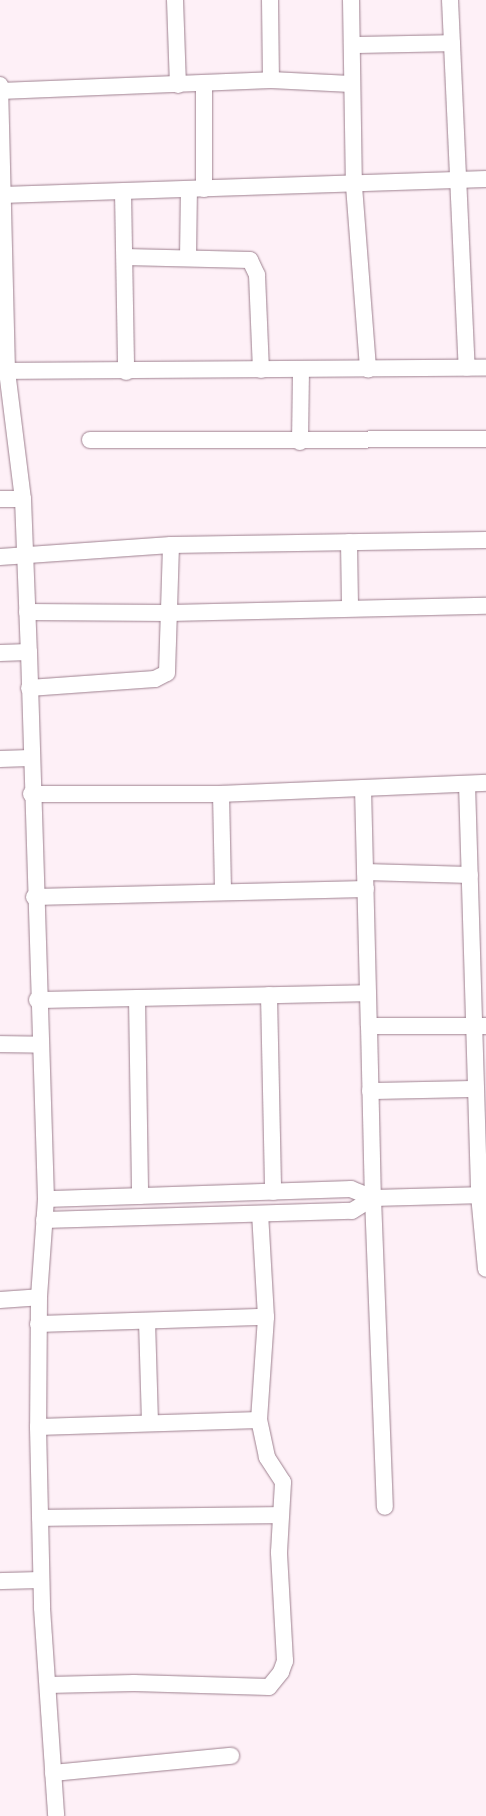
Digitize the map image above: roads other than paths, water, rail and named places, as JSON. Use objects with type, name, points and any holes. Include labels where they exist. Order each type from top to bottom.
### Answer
[{"type":"street","points":[[175,0],[178,84]]},
{"type":"street","points":[[270,0],[271,80]]},
{"type":"street","points":[[351,0],[354,186],[368,369]]},
{"type":"street","points":[[450,0],[467,368]]},
{"type":"street","points":[[352,45],[452,43]]},
{"type":"street","points":[[0,91],[271,80],[351,84]]},
{"type":"street","points":[[188,258],[197,189],[204,84]]},
{"type":"street","points":[[0,85],[3,371],[23,499],[29,652],[34,897],[46,1199],[38,1324],[41,1580],[56,1816]]},
{"type":"street","points":[[2,195],[354,186],[486,179]]},
{"type":"street","points":[[123,192],[126,372]]},
{"type":"street","points":[[125,256],[242,260],[254,263],[262,370]]},
{"type":"street","points":[[3,371],[126,372],[486,368]]},
{"type":"street","points":[[300,442],[301,370]]},
{"type":"street","points":[[90,440],[300,442],[486,439]]},
{"type":"street","points":[[0,499],[23,499]]},
{"type":"street","points":[[0,557],[24,558],[171,545],[486,540]]},
{"type":"street","points":[[349,542],[350,608]]},
{"type":"street","points":[[29,688],[162,677],[168,670],[171,545]]},
{"type":"street","points":[[27,612],[170,613],[486,606]]},
{"type":"street","points":[[0,653],[29,652]]},
{"type":"street","points":[[0,759],[30,758]]},
{"type":"street","points":[[31,794],[221,794],[486,783]]},
{"type":"street","points":[[467,784],[470,876],[480,1026],[476,1089],[486,1269]]},
{"type":"street","points":[[363,788],[368,1026],[385,1507]]},
{"type":"street","points":[[221,794],[223,892]]},
{"type":"street","points":[[365,872],[470,876]]},
{"type":"street","points":[[34,897],[366,889]]},
{"type":"street","points":[[38,1000],[368,993]]},
{"type":"street","points":[[269,995],[273,1192]]},
{"type":"street","points":[[136,998],[140,1196]]},
{"type":"street","points":[[368,1026],[480,1026]]},
{"type":"street","points":[[0,1044],[39,1045]]},
{"type":"street","points":[[370,1091],[476,1089]]},
{"type":"street","points":[[46,1199],[351,1189],[374,1198],[482,1195]]},
{"type":"street","points":[[44,1220],[352,1211],[374,1198]]},
{"type":"street","points":[[48,1685],[134,1683],[269,1687],[281,1672],[285,1660],[279,1515],[283,1482],[267,1457],[260,1420],[266,1317],[260,1214]]},
{"type":"street","points":[[0,1300],[39,1297]]},
{"type":"street","points":[[38,1324],[266,1317]]},
{"type":"street","points":[[147,1321],[150,1422]]},
{"type":"street","points":[[38,1427],[260,1420]]},
{"type":"street","points":[[40,1518],[279,1515]]},
{"type":"street","points":[[0,1581],[41,1580]]},
{"type":"street","points":[[53,1773],[231,1756]]}]
